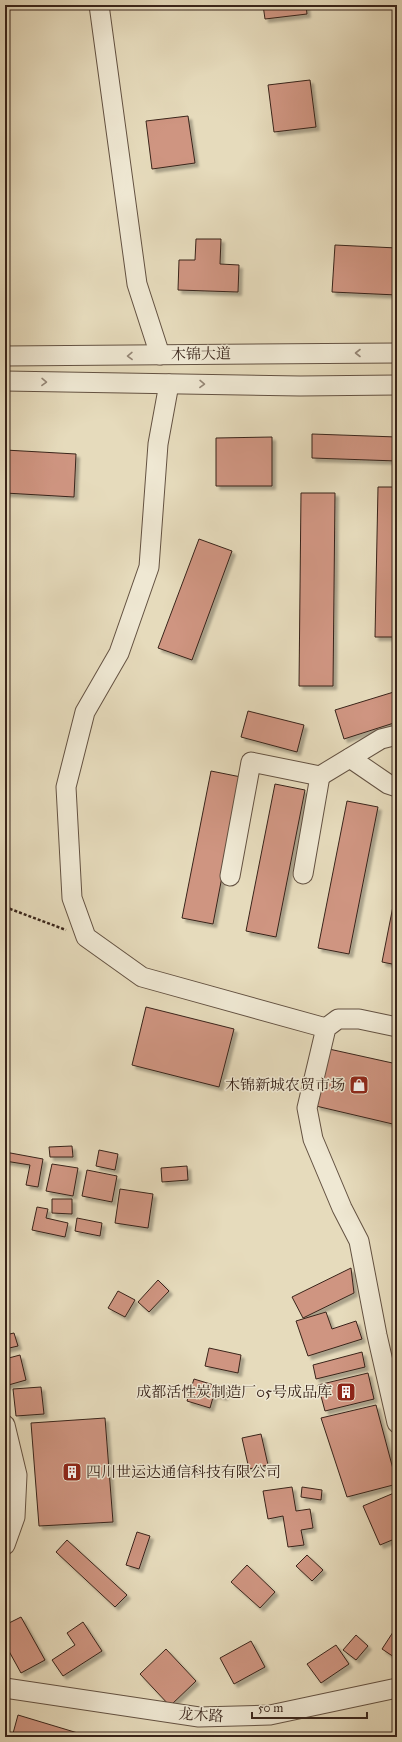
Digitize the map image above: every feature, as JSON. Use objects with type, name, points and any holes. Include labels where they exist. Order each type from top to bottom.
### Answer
[{"type":"street","points":[[100,5],[137,284],[160,355]]},
{"type":"street","name":"木锦大道","points":[[5,356],[397,353]]},
{"type":"street","name":"木锦大道","points":[[5,382],[397,385]]},
{"type":"street","points":[[168,384],[158,444],[149,567],[119,653],[85,712],[66,787],[72,898],[86,937],[142,977],[332,1024],[359,1019],[397,1027]]},
{"type":"street","points":[[230,876],[251,762],[320,776],[381,739],[397,735]]},
{"type":"street","points":[[350,758],[388,784],[397,787]]},
{"type":"street","points":[[303,874],[320,776]]},
{"type":"street","points":[[332,1024],[307,1108],[313,1139],[342,1208],[359,1241],[377,1335],[397,1423]]},
{"type":"street","points":[[5,1425],[17,1475],[16,1517],[5,1545]]},
{"type":"street","name":"龙木路","points":[[5,1688],[199,1717],[270,1715],[397,1688]]},
{"type":"path","points":[[5,907],[86,937]]},
{"type":"building","points":[[263,5],[306,5],[307,14],[265,19]]},
{"type":"building","points":[[310,80],[316,127],[274,132],[268,85]]},
{"type":"building","points":[[397,99],[397,130],[394,130]]},
{"type":"building","points":[[188,116],[195,163],[152,169],[146,121]]},
{"type":"building","points":[[196,239],[221,239],[220,264],[239,265],[238,292],[178,290],[179,260],[195,260]]},
{"type":"building","points":[[335,245],[397,248],[397,295],[332,292]]},
{"type":"building","points":[[312,434],[397,437],[397,461],[312,458]]},
{"type":"building","points":[[272,437],[272,486],[216,486],[216,438]]},
{"type":"building","points":[[5,450],[76,454],[74,497],[5,493]]},
{"type":"building","points":[[378,487],[397,487],[397,637],[375,637]]},
{"type":"building","points":[[301,493],[335,493],[333,686],[299,686]]},
{"type":"building","points":[[199,539],[232,551],[192,660],[158,648]]},
{"type":"building","points":[[397,691],[397,722],[344,739],[335,710]]},
{"type":"building","points":[[248,711],[304,725],[297,752],[241,737]]},
{"type":"building","points":[[211,771],[241,777],[213,924],[182,918]]},
{"type":"building","points":[[275,784],[305,790],[276,937],[246,931]]},
{"type":"building","points":[[347,801],[378,807],[349,954],[318,948]]},
{"type":"building","points":[[397,886],[397,965],[382,962]]},
{"type":"building","points":[[146,1007],[234,1029],[219,1087],[132,1065]]},
{"type":"building","name":"木锦新城农贸市场","points":[[329,1049],[397,1064],[397,1125],[316,1106]]},
{"type":"building","points":[[72,1146],[73,1157],[50,1157],[49,1147]]},
{"type":"building","points":[[99,1150],[118,1154],[115,1170],[96,1166]]},
{"type":"building","points":[[5,1152],[43,1159],[38,1187],[26,1185],[30,1165],[5,1161]]},
{"type":"building","points":[[52,1164],[78,1168],[73,1196],[46,1191]]},
{"type":"building","points":[[187,1166],[188,1180],[162,1182],[161,1168]]},
{"type":"building","points":[[87,1170],[117,1176],[112,1202],[82,1196]]},
{"type":"building","points":[[120,1189],[153,1194],[148,1228],[115,1223]]},
{"type":"building","points":[[52,1199],[72,1199],[72,1214],[52,1213]]},
{"type":"building","points":[[37,1207],[48,1209],[46,1218],[68,1223],[65,1237],[32,1230]]},
{"type":"building","points":[[77,1218],[102,1223],[100,1236],[75,1231]]},
{"type":"building","points":[[351,1268],[354,1293],[303,1318],[292,1297]]},
{"type":"building","points":[[158,1280],[169,1291],[149,1312],[138,1302]]},
{"type":"building","points":[[118,1291],[135,1300],[125,1317],[108,1308]]},
{"type":"building","points":[[326,1312],[332,1329],[356,1321],[362,1339],[308,1356],[296,1321]]},
{"type":"building","points":[[14,1333],[18,1346],[5,1349],[5,1335]]},
{"type":"building","points":[[209,1348],[241,1355],[238,1373],[205,1366]]},
{"type":"building","points":[[362,1352],[365,1367],[316,1379],[313,1365]]},
{"type":"building","points":[[20,1355],[26,1380],[5,1386],[5,1359]]},
{"type":"building","name":"成都活性炭制造厂05号成品库","points":[[368,1373],[374,1399],[325,1411],[318,1385]]},
{"type":"building","points":[[194,1379],[227,1389],[224,1397],[214,1394],[210,1408],[187,1401]]},
{"type":"building","points":[[41,1387],[44,1414],[16,1416],[13,1389]]},
{"type":"building","points":[[376,1405],[397,1484],[347,1497],[321,1418]]},
{"type":"building","name":"四川世运达通信科技有限公司","points":[[105,1418],[113,1522],[39,1526],[31,1423]]},
{"type":"building","points":[[261,1434],[268,1465],[249,1469],[242,1438]]},
{"type":"building","points":[[292,1487],[296,1511],[310,1509],[313,1528],[301,1530],[304,1545],[288,1547],[283,1516],[268,1519],[263,1491]]},
{"type":"building","points":[[302,1487],[322,1490],[321,1500],[301,1497]]},
{"type":"building","points":[[394,1493],[397,1501],[397,1538],[380,1545],[363,1506]]},
{"type":"building","points":[[137,1532],[150,1536],[139,1569],[126,1565]]},
{"type":"building","points":[[67,1540],[127,1595],[115,1607],[56,1552]]},
{"type":"building","points":[[307,1555],[323,1570],[312,1581],[296,1566]]},
{"type":"building","points":[[247,1565],[275,1592],[260,1608],[231,1582]]},
{"type":"building","points":[[21,1617],[45,1660],[21,1673],[5,1644],[5,1625]]},
{"type":"building","points":[[83,1622],[102,1651],[63,1676],[52,1660],[75,1645],[67,1633]]},
{"type":"building","points":[[397,1626],[397,1659],[382,1649]]},
{"type":"building","points":[[356,1635],[368,1646],[356,1660],[343,1650]]},
{"type":"building","points":[[251,1641],[265,1667],[234,1684],[220,1658]]},
{"type":"building","points":[[336,1645],[349,1664],[321,1683],[307,1664]]},
{"type":"building","points":[[166,1649],[196,1681],[170,1706],[140,1674]]},
{"type":"building","points":[[18,1715],[91,1737],[12,1737]]},
{"type":"place","name":"木锦新城农贸市场","points":[[359,1085]]},
{"type":"place","name":"成都活性炭制造厂05号成品库","points":[[346,1392]]},
{"type":"place","name":"四川世运达通信科技有限公司","points":[[72,1472]]}]
